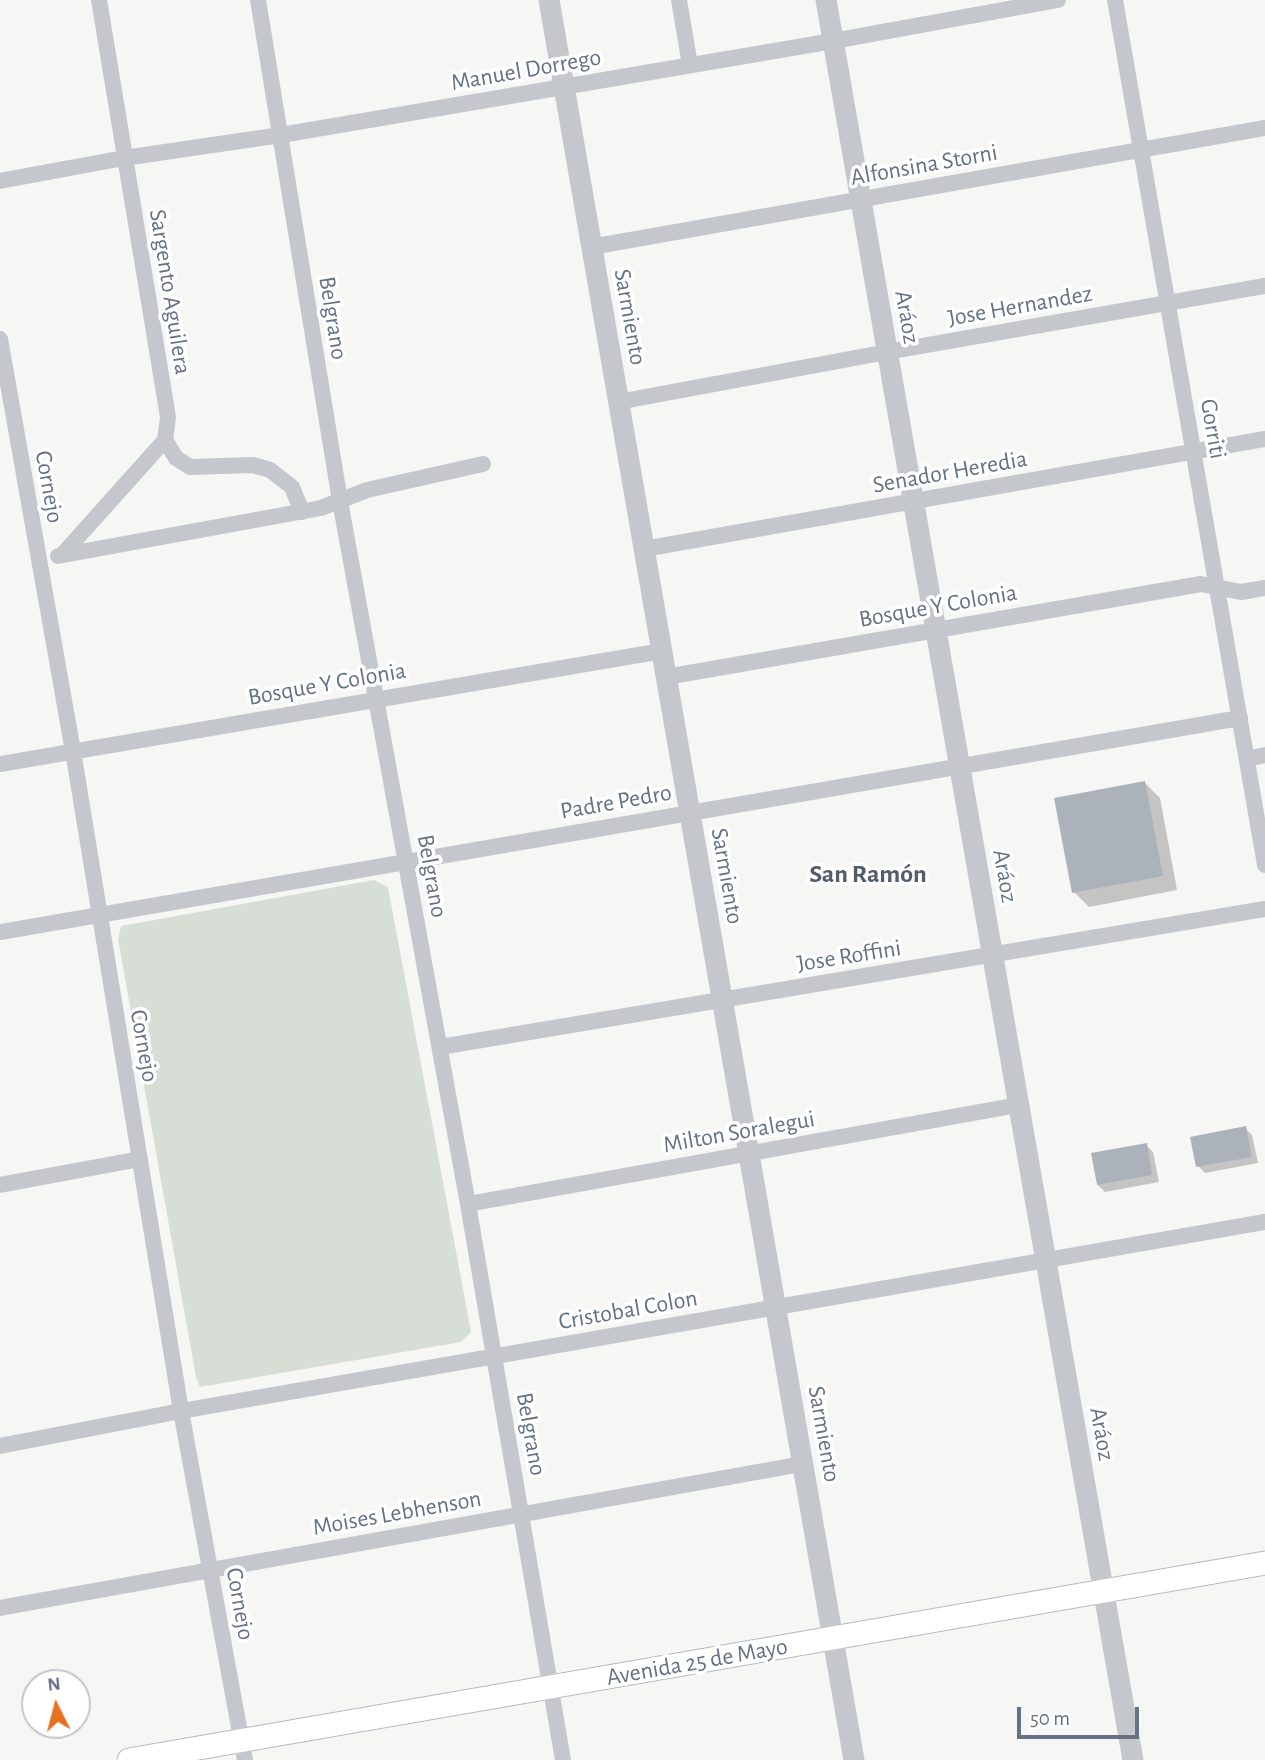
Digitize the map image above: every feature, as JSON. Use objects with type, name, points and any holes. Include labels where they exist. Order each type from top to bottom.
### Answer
[{"type":"main road","name":"Avenida 25 de Mayo","points":[[129,1760],[243,1750],[550,1688],[1265,1563]]},
{"type":"street","name":"Sargento Aguilera","points":[[99,0],[167,417],[165,440]]},
{"type":"street","name":"Belgrano","points":[[258,0],[340,500],[468,1204],[563,1760]]},
{"type":"street","name":"Sarmiento","points":[[549,0],[854,1760]]},
{"type":"street","points":[[679,0],[690,65]]},
{"type":"street","name":"Aráoz","points":[[826,0],[1133,1760]]},
{"type":"street","name":"Manuel Dorrego","points":[[0,181],[124,158],[281,135],[833,41],[975,8],[1058,0]]},
{"type":"street","name":"Gorriti","points":[[1115,0],[1265,865]]},
{"type":"street","name":"Alfonsina Storni","points":[[592,247],[1265,128]]},
{"type":"street","name":"Jose Hernandez","points":[[618,402],[1265,286]]},
{"type":"street","name":"Cornejo","points":[[0,343],[73,751],[181,1411],[243,1750]]},
{"type":"street","name":"Senador Heredia","points":[[644,549],[1265,439]]},
{"type":"street","points":[[62,555],[165,440],[176,458],[190,467],[253,465],[270,470],[292,486],[302,512]]},
{"type":"street","points":[[39,559],[321,509],[367,490],[483,464]]},
{"type":"street","name":"Bosque Y Colonia","points":[[666,677],[1201,584],[1217,586]]},
{"type":"street","points":[[1217,586],[1241,592],[1265,588]]},
{"type":"street","name":"Bosque Y Colonia","points":[[0,764],[662,651]]},
{"type":"street","name":"Padre Pedro","points":[[0,932],[1240,718]]},
{"type":"street","points":[[1247,759],[1265,755]]},
{"type":"street","name":"Jose Roffini","points":[[440,1047],[1265,909]]},
{"type":"street","name":"Milton Soralegui","points":[[468,1204],[1018,1105]]},
{"type":"street","points":[[0,1185],[140,1159]]},
{"type":"street","name":"Cristobal Colon","points":[[0,1446],[181,1411],[1265,1222]]},
{"type":"street","name":"Moises Lebhenson","points":[[0,1608],[802,1464]]},
{"type":"shaded area","points":[[374,880],[388,887],[471,1332],[461,1342],[200,1387],[196,1378],[118,939],[121,926]]},
{"type":"building","points":[[1145,781],[1163,876],[1072,893],[1054,798]]},
{"type":"building","points":[[1246,1126],[1252,1157],[1196,1167],[1190,1137]]},
{"type":"building","points":[[1147,1143],[1152,1175],[1097,1185],[1091,1153]]},
{"type":"district","name":"San Ramón","points":[[868,874]]}]
